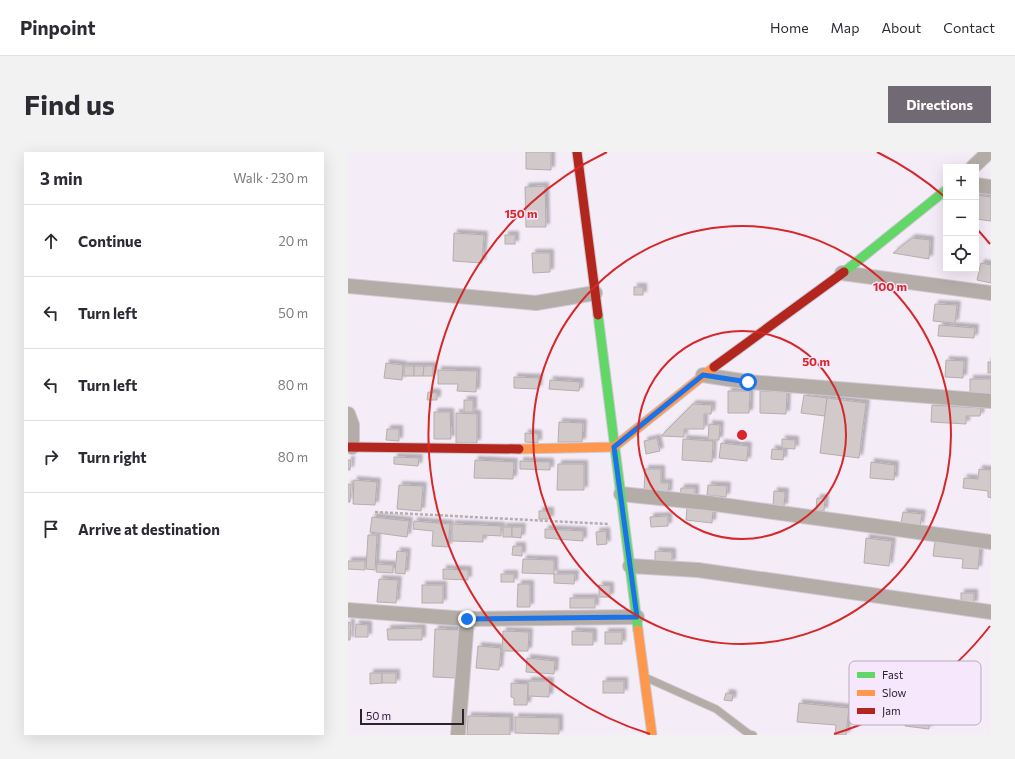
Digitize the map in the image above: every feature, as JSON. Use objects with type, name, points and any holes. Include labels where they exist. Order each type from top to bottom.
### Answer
[{"type":"street","points":[[577,152],[652,735]]},
{"type":"street","points":[[976,164],[989,152]]},
{"type":"street","points":[[979,185],[991,187]]},
{"type":"street","points":[[348,414],[352,425],[350,447],[523,449],[614,447],[703,375],[864,258],[943,192]]},
{"type":"street","points":[[842,273],[991,293]]},
{"type":"street","points":[[348,286],[536,303],[595,294]]},
{"type":"street","points":[[703,375],[748,382],[991,401]]},
{"type":"street","points":[[621,494],[708,503],[991,542]]},
{"type":"street","points":[[630,566],[698,570],[991,612]]},
{"type":"street","points":[[348,610],[467,619],[637,617]]},
{"type":"street","points":[[458,735],[467,619]]},
{"type":"lane","points":[[645,677],[716,709],[748,734],[753,735]]},
{"type":"path","points":[[375,512],[626,525]]},
{"type":"building","points":[[526,152],[551,152],[551,170],[526,169]]},
{"type":"building","points":[[545,186],[546,227],[526,227],[525,187]]},
{"type":"building","points":[[979,195],[991,197],[991,221],[979,219]]},
{"type":"building","points":[[454,233],[484,235],[482,263],[453,261]]},
{"type":"building","points":[[505,235],[515,235],[515,244],[505,244]]},
{"type":"building","points":[[912,238],[930,240],[929,259],[893,253]]},
{"type":"building","points":[[532,253],[550,253],[550,272],[533,273]]},
{"type":"building","points":[[981,263],[991,265],[991,283],[977,280]]},
{"type":"building","points":[[634,287],[643,287],[643,295],[634,295]]},
{"type":"building","points":[[935,304],[957,305],[955,323],[933,321]]},
{"type":"building","points":[[939,325],[975,328],[974,338],[938,336]]},
{"type":"building","points":[[946,360],[964,361],[963,378],[945,377]]},
{"type":"building","points":[[988,362],[991,362],[991,373],[988,373]]},
{"type":"building","points":[[386,363],[403,365],[402,380],[384,378]]},
{"type":"building","points":[[404,366],[414,366],[414,376],[404,376]]},
{"type":"building","points":[[414,366],[424,366],[423,376],[414,376]]},
{"type":"building","points":[[424,366],[433,366],[433,376],[423,376]]},
{"type":"building","points":[[438,370],[477,371],[476,392],[457,391],[458,384],[438,384]]},
{"type":"building","points":[[514,377],[539,378],[538,389],[514,388]]},
{"type":"building","points":[[970,379],[991,379],[991,396],[970,396]]},
{"type":"building","points":[[550,380],[580,382],[579,391],[549,389]]},
{"type":"building","points":[[728,391],[750,391],[749,413],[728,413]]},
{"type":"building","points":[[760,391],[787,392],[786,414],[760,413]]},
{"type":"building","points":[[428,392],[437,393],[437,400],[427,400]]},
{"type":"building","points":[[804,395],[827,398],[825,416],[801,413]]},
{"type":"building","points":[[827,398],[866,403],[859,458],[820,453]]},
{"type":"building","points":[[464,400],[473,400],[473,412],[464,412]]},
{"type":"building","points":[[693,404],[712,405],[711,414],[704,414],[704,429],[684,429],[684,437],[661,436]]},
{"type":"building","points":[[932,405],[981,408],[980,416],[966,416],[966,424],[931,422]]},
{"type":"building","points":[[434,412],[450,412],[451,439],[434,439]]},
{"type":"building","points":[[456,413],[477,414],[477,443],[456,443]]},
{"type":"building","points":[[559,422],[583,423],[582,442],[558,442]]},
{"type":"building","points":[[709,424],[720,425],[719,440],[708,440]]},
{"type":"building","points":[[387,429],[399,429],[399,441],[386,440]]},
{"type":"building","points":[[525,433],[538,434],[538,443],[525,442]]},
{"type":"building","points":[[657,438],[660,451],[646,454],[644,441]]},
{"type":"building","points":[[683,439],[713,441],[712,462],[682,460]]},
{"type":"building","points":[[782,439],[795,440],[795,449],[782,448]]},
{"type":"building","points":[[721,443],[748,446],[747,461],[719,458]]},
{"type":"building","points":[[772,449],[784,450],[783,460],[771,459]]},
{"type":"building","points":[[394,457],[419,458],[418,466],[394,464]]},
{"type":"building","points":[[348,460],[351,460],[350,470],[348,470]]},
{"type":"building","points":[[475,460],[514,462],[513,479],[474,478]]},
{"type":"building","points":[[520,461],[550,462],[550,470],[520,469]]},
{"type":"building","points":[[871,462],[895,465],[894,480],[870,478]]},
{"type":"building","points":[[558,464],[584,464],[584,490],[557,490]]},
{"type":"building","points":[[645,469],[661,469],[661,483],[669,483],[668,494],[644,492]]},
{"type":"building","points":[[979,469],[991,470],[991,498],[988,497],[988,491],[963,488],[964,478],[978,479]]},
{"type":"building","points":[[354,480],[377,482],[375,505],[353,504]]},
{"type":"building","points":[[348,484],[351,485],[350,502],[348,502]]},
{"type":"building","points":[[399,485],[423,486],[421,511],[397,509]]},
{"type":"building","points":[[708,485],[727,486],[726,497],[707,495]]},
{"type":"building","points":[[681,488],[695,488],[695,498],[680,497]]},
{"type":"building","points":[[774,491],[785,492],[784,507],[773,506]]},
{"type":"building","points":[[817,498],[825,498],[824,511],[816,510]]},
{"type":"building","points":[[687,507],[713,509],[712,523],[686,520]]},
{"type":"building","points":[[539,511],[550,511],[550,519],[539,519]]},
{"type":"building","points":[[903,512],[922,514],[920,526],[901,523]]},
{"type":"building","points":[[668,516],[668,526],[651,527],[650,517]]},
{"type":"building","points":[[372,517],[409,521],[407,537],[370,532]]},
{"type":"building","points":[[414,521],[450,524],[448,547],[432,546],[433,531],[413,529]]},
{"type":"building","points":[[452,524],[501,526],[501,536],[483,535],[483,542],[452,541]]},
{"type":"building","points":[[503,527],[512,527],[512,537],[503,537]]},
{"type":"building","points":[[512,527],[522,527],[521,538],[512,537]]},
{"type":"building","points":[[545,529],[583,531],[583,541],[545,538]]},
{"type":"building","points":[[606,531],[607,544],[597,545],[596,532]]},
{"type":"building","points":[[368,535],[377,535],[375,570],[366,569]]},
{"type":"building","points":[[866,538],[892,541],[889,566],[864,563]]},
{"type":"building","points":[[935,541],[980,545],[978,569],[962,568],[963,559],[933,556]]},
{"type":"building","points":[[513,546],[522,546],[522,556],[512,555]]},
{"type":"building","points":[[397,551],[407,552],[405,574],[395,573]]},
{"type":"building","points":[[655,551],[672,552],[672,563],[655,562]]},
{"type":"building","points":[[523,559],[554,560],[554,574],[522,573]]},
{"type":"building","points":[[348,561],[365,561],[365,570],[348,569]]},
{"type":"building","points":[[377,564],[393,565],[393,573],[376,572]]},
{"type":"building","points":[[443,569],[468,570],[468,580],[443,579]]},
{"type":"building","points":[[501,574],[514,574],[514,582],[501,582]]},
{"type":"building","points":[[554,574],[575,574],[574,584],[554,583]]},
{"type":"building","points":[[379,579],[398,580],[396,603],[377,602]]},
{"type":"building","points":[[518,584],[530,584],[530,607],[517,607]]},
{"type":"building","points":[[422,585],[443,585],[443,603],[422,603]]},
{"type":"building","points":[[599,585],[610,586],[610,597],[599,597]]},
{"type":"building","points":[[961,593],[974,593],[974,604],[961,604]]},
{"type":"building","points":[[570,598],[595,598],[595,608],[570,608]]},
{"type":"building","points":[[348,622],[351,623],[350,640],[348,640]]},
{"type":"building","points":[[356,624],[368,625],[368,637],[355,637]]},
{"type":"building","points":[[422,628],[422,640],[388,640],[387,629]]},
{"type":"building","points":[[435,629],[460,630],[457,678],[433,677]]},
{"type":"building","points":[[503,631],[529,632],[528,651],[502,651]]},
{"type":"building","points":[[572,631],[593,632],[593,645],[572,645]]},
{"type":"building","points":[[605,632],[622,632],[622,644],[605,644]]},
{"type":"building","points":[[478,646],[501,648],[499,670],[476,668]]},
{"type":"building","points":[[527,658],[555,661],[554,674],[526,672]]},
{"type":"building","points":[[370,673],[382,673],[382,683],[370,684]]},
{"type":"building","points":[[382,673],[396,673],[396,683],[382,683]]},
{"type":"building","points":[[528,681],[550,681],[549,697],[528,696]]},
{"type":"building","points":[[603,681],[624,681],[624,693],[603,693]]},
{"type":"building","points":[[511,683],[528,684],[527,705],[514,705],[514,698],[511,697]]},
{"type":"building","points":[[726,693],[733,694],[732,701],[724,700]]},
{"type":"building","points":[[799,703],[849,708],[846,735],[835,735],[836,725],[797,722]]},
{"type":"building","points":[[468,716],[510,717],[510,735],[467,735]]},
{"type":"building","points":[[515,717],[559,718],[559,734],[515,733]]},
{"type":"building","points":[[905,725],[929,725],[929,729]]},
{"type":"traffic: fast","points":[[844,272],[943,192]]},
{"type":"traffic: fast","points":[[598,315],[638,630]]},
{"type":"traffic: slow","points":[[519,449],[614,447],[714,367]]},
{"type":"traffic: slow","points":[[638,630],[652,735]]},
{"type":"traffic: jam","points":[[577,152],[598,315]]},
{"type":"traffic: jam","points":[[714,367],[844,272]]},
{"type":"traffic: jam","points":[[348,447],[519,449]]},
{"type":"route","points":[[467,619],[637,617],[626,525],[614,447],[703,375],[748,382]]}]
